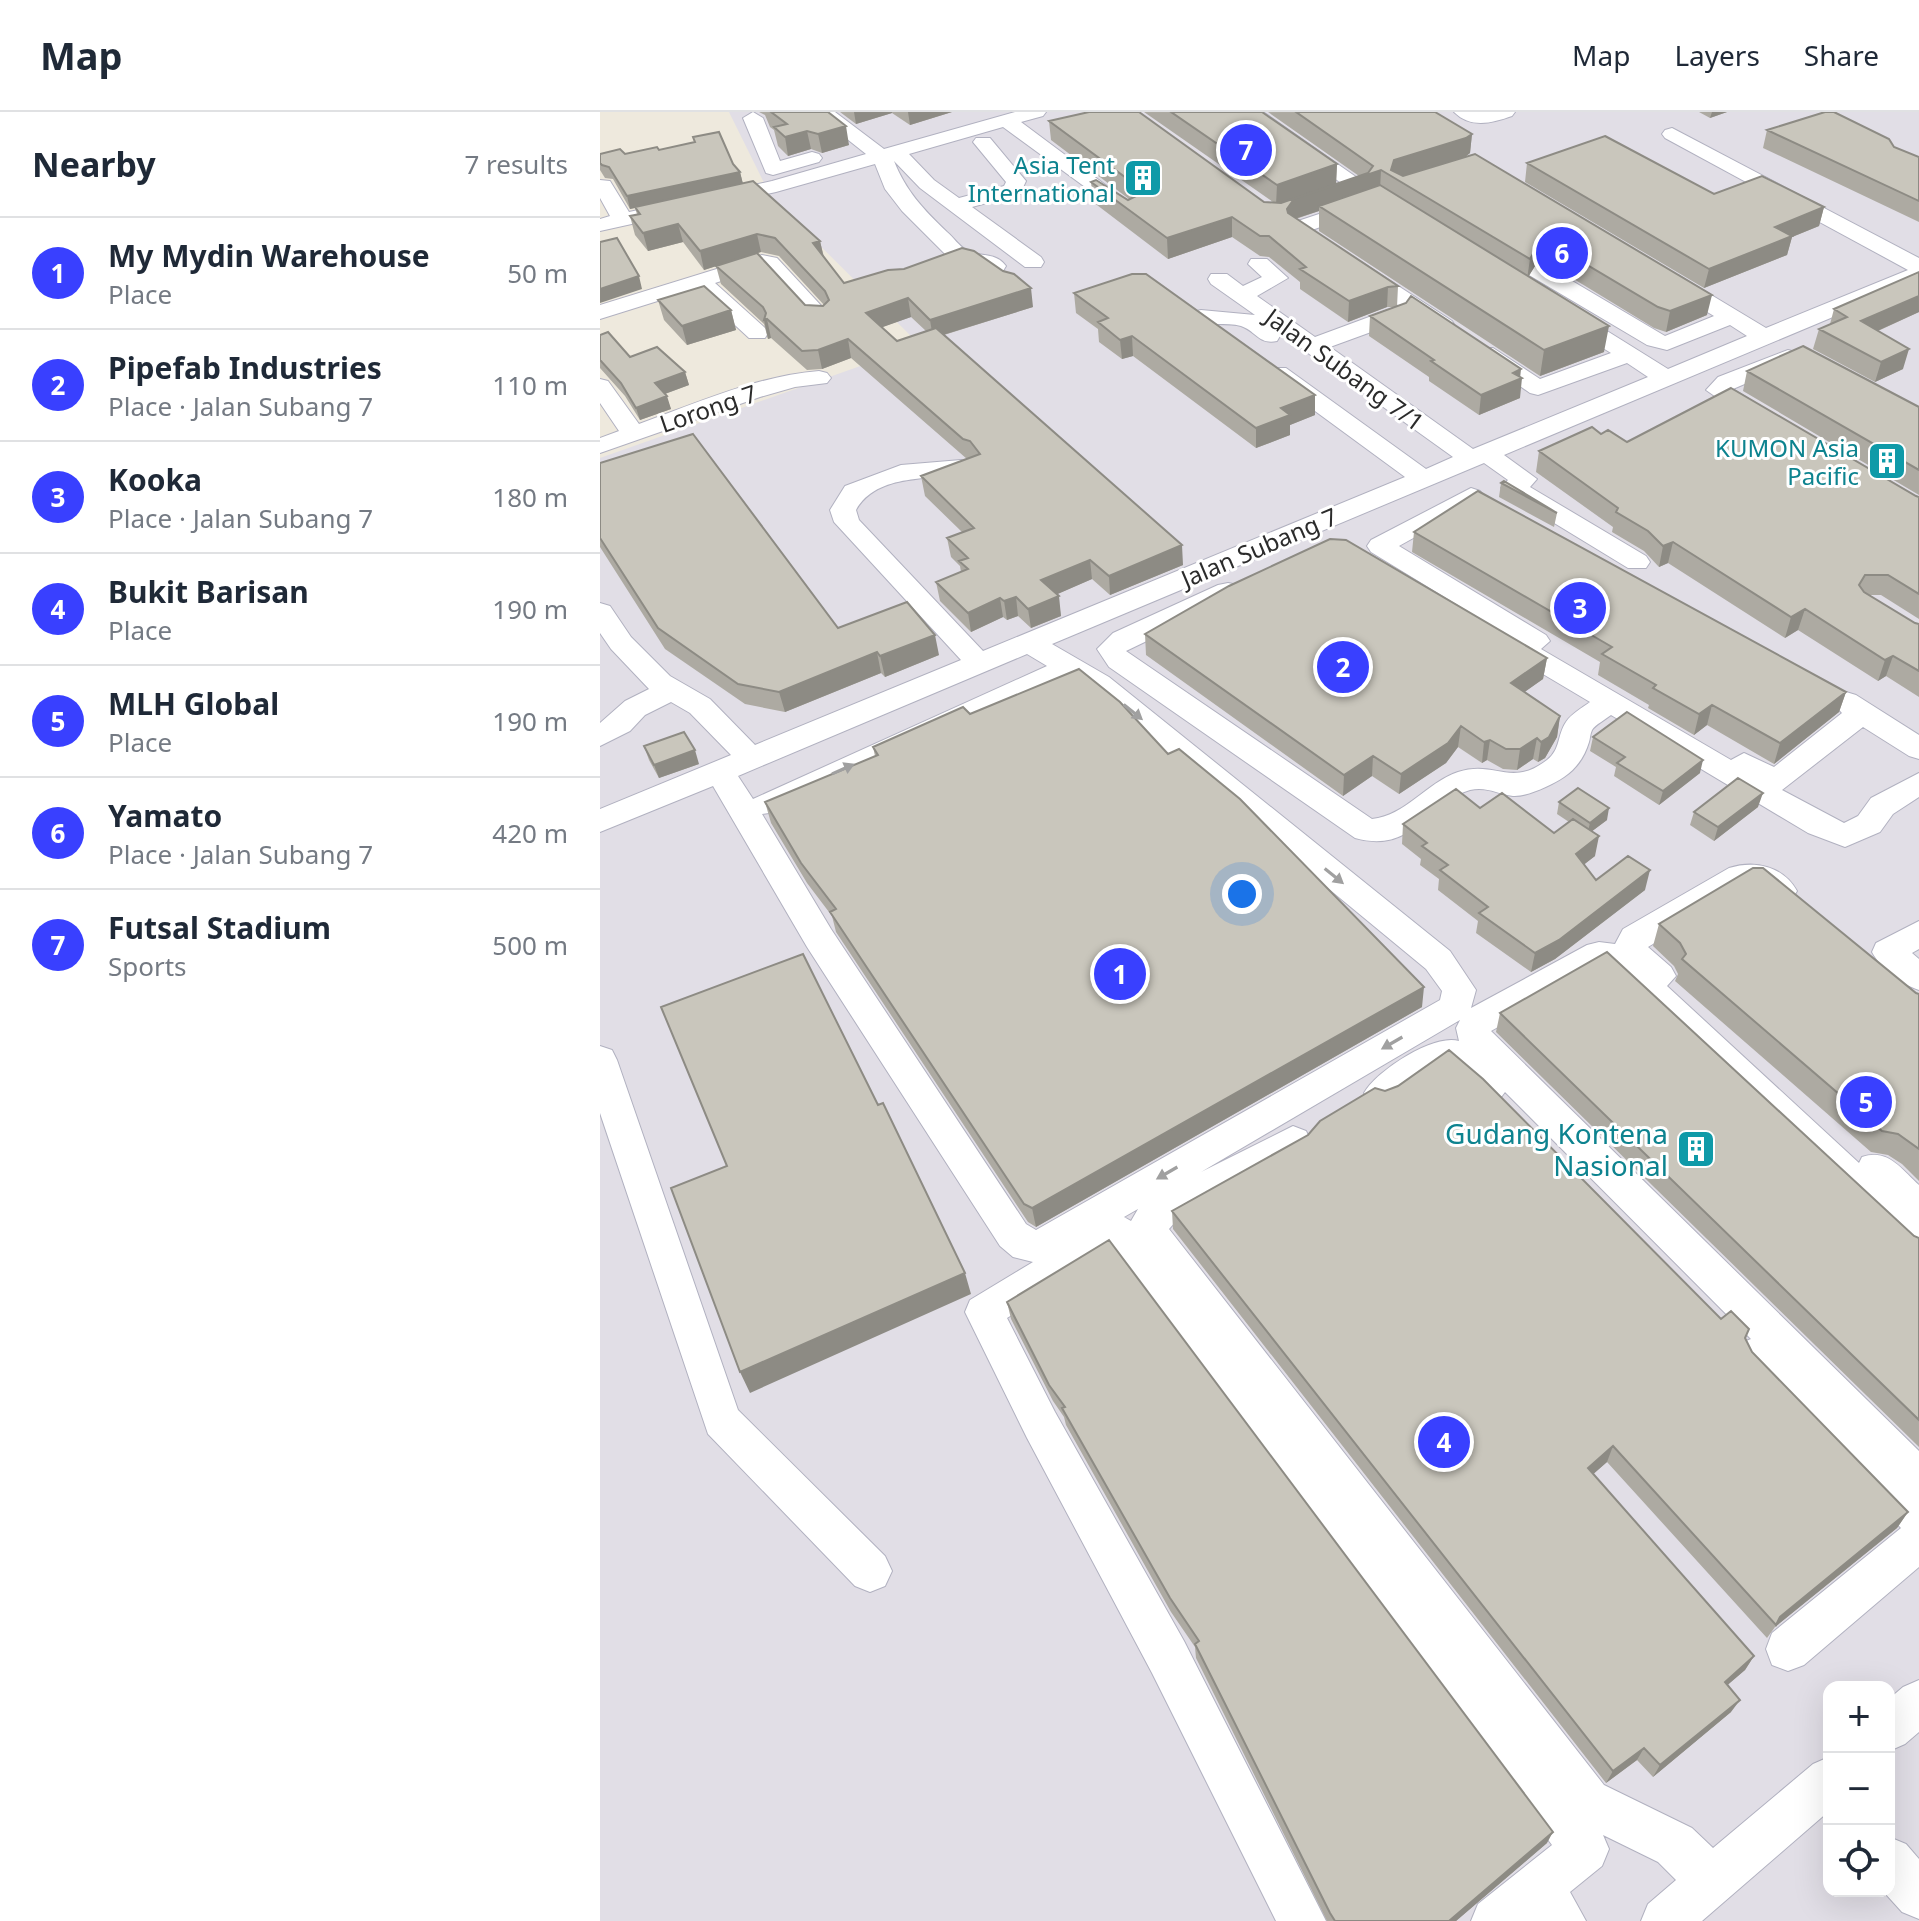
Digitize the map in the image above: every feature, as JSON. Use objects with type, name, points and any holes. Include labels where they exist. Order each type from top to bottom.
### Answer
[{"type":"street","points":[[823,112],[927,184],[959,195],[1033,262]]},
{"type":"street","points":[[753,118],[773,169],[881,151],[1036,112]]},
{"type":"street","points":[[1250,112],[1359,186],[1287,211]]},
{"type":"street","points":[[1464,112],[1483,119],[1505,112]]},
{"type":"street","points":[[600,225],[776,186],[881,151],[969,113]]},
{"type":"street","points":[[1007,121],[1130,211]]},
{"type":"street","points":[[1028,137],[1055,129]]},
{"type":"street","points":[[1672,134],[1919,270]]},
{"type":"street","points":[[959,195],[1013,190],[1016,181],[983,142]]},
{"type":"street","points":[[881,151],[895,189],[909,207],[960,256]]},
{"type":"street","points":[[603,185],[623,220]]},
{"type":"street","points":[[1381,199],[1302,226],[1300,231],[1538,388],[1628,355]]},
{"type":"street","points":[[1483,237],[1655,340],[1667,343],[1731,317]]},
{"type":"street","points":[[935,265],[960,256],[985,260],[1008,276]]},
{"type":"street","points":[[600,312],[699,280],[745,259],[769,263],[819,317]]},
{"type":"street","points":[[1242,295],[1277,278],[1259,264]]},
{"type":"street","points":[[1650,268],[1731,317],[1779,360]]},
{"type":"street","name":"Jalan Subang 7","points":[[600,821],[1758,340],[1919,270]]},
{"type":"street","name":"Jalan Subang 7/1","points":[[1219,279],[1312,346],[1478,456],[1524,479],[1514,488],[1635,573],[1538,533]]},
{"type":"street","points":[[699,280],[757,333]]},
{"type":"street","points":[[655,294],[676,314]]},
{"type":"street","points":[[1177,300],[1239,345]]},
{"type":"street","points":[[1550,306],[1666,378]]},
{"type":"street","points":[[1312,346],[1396,315]]},
{"type":"street","points":[[1201,317],[1248,320],[1307,366],[1397,428],[1406,440],[1393,456]]},
{"type":"street","points":[[1781,429],[1718,390],[1726,382],[1794,354],[1810,358]]},
{"type":"street","points":[[1265,363],[1393,456],[1498,510]]},
{"type":"street","name":"Lorong 7","points":[[600,446],[752,392],[793,380],[819,378]]},
{"type":"street","points":[[600,386],[634,434]]},
{"type":"street","points":[[961,467],[901,473],[854,491],[843,510],[847,522],[979,663]]},
{"type":"street","points":[[1471,496],[1380,546],[1776,781],[1864,711]]},
{"type":"street","points":[[1286,565],[1325,548]]},
{"type":"street","points":[[1355,551],[1819,825],[1845,836],[1869,824],[1882,806],[1919,783]]},
{"type":"street","points":[[1259,577],[1123,639],[1111,649],[1119,661],[1366,830],[1380,831],[1407,820],[1451,784],[1466,777],[1504,781],[1515,786],[1552,774],[1575,747],[1578,726],[1610,701]]},
{"type":"street","points":[[600,612],[610,647],[660,683],[700,706],[751,758]]},
{"type":"street","points":[[719,771],[819,938],[1013,1235],[1026,1245],[1040,1247],[1455,1007],[1459,990],[1438,960],[1099,684],[1029,643]]},
{"type":"street","points":[[746,812],[1069,667]]},
{"type":"street","points":[[1823,689],[1864,711],[1919,749]]},
{"type":"street","points":[[600,736],[620,724],[635,708],[671,690]]},
{"type":"street","points":[[1800,906],[1765,877],[1740,876],[1635,938],[1631,945],[1633,953],[1919,1208]]},
{"type":"street","points":[[1919,933],[1888,952],[1919,977]]},
{"type":"street","points":[[1919,1241],[1613,956],[1599,954],[1481,1019],[1473,1028],[1476,1041],[1919,1479]]},
{"type":"street","points":[[1860,955],[1919,1004]]},
{"type":"street","points":[[1382,1093],[1436,1055],[1449,1051],[1460,1056],[1667,1259],[1919,1517]]},
{"type":"street","points":[[600,1060],[722,1421],[870,1571]]},
{"type":"street","points":[[1293,1141],[1163,1210],[1149,1222],[1151,1235],[1587,1802],[1675,1845],[1712,1881]]},
{"type":"street","points":[[1302,1921],[1168,1657],[1041,1425],[984,1312],[1117,1231],[1585,1849],[1549,1905],[1495,1921]]},
{"type":"street","points":[[1788,1649],[1919,1540]]},
{"type":"street","points":[[1895,1723],[1919,1703]]},
{"type":"street","points":[[1665,1921],[1823,1790]]},
{"type":"street","points":[[1895,1868],[1919,1895]]},
{"type":"shaded area","points":[[729,112],[1919,112],[1919,1921],[600,1921],[600,458],[920,345],[771,197]]},
{"type":"building","points":[[771,112],[828,112],[846,126],[818,134],[807,131],[785,137],[774,127],[787,124]]},
{"type":"building","points":[[1089,112],[1139,112],[1264,202],[1281,203],[1368,173],[1373,166],[1296,112],[1435,112],[1472,134],[1394,160],[1391,170],[1403,176],[1475,154],[1712,295],[1670,311],[1658,307],[1562,250],[1554,248],[1547,251],[1538,245],[1530,259],[1381,170],[1294,199],[1287,209],[1288,213],[1398,286],[1349,301],[1300,269],[1306,267],[1269,236],[1260,236],[1232,217],[1167,238],[1091,182],[1096,180],[1128,200],[1140,194],[1141,189],[1049,121]]},
{"type":"building","points":[[1171,112],[1262,112],[1337,164],[1277,185]]},
{"type":"building","points":[[1834,112],[1889,139],[1894,147],[1919,157],[1919,201],[1767,130]]},
{"type":"building","points":[[719,132],[733,164],[740,172],[627,196],[609,167],[600,163],[600,154],[620,149],[625,154],[657,147],[659,150],[695,142],[693,137]]},
{"type":"building","points":[[1605,136],[1714,194],[1762,176],[1824,207],[1775,227],[1792,236],[1709,269],[1527,163]]},
{"type":"building","points":[[753,181],[820,241],[813,243],[844,283],[888,270],[904,269],[962,248],[974,251],[1003,271],[1014,274],[1031,288],[930,320],[908,298],[866,313],[897,341],[936,328],[1182,545],[1109,576],[1090,560],[1041,580],[1059,596],[1028,609],[1016,597],[1004,601],[1000,598],[968,613],[936,582],[968,569],[959,561],[968,558],[947,538],[974,528],[921,476],[980,454],[970,441],[963,439],[848,339],[818,350],[802,351],[767,319],[764,320],[766,313],[763,307],[716,266],[757,253],[805,305],[823,306],[829,300],[825,291],[775,238],[757,234],[700,251],[678,224],[643,233],[630,216],[640,214],[635,207]]},
{"type":"building","points":[[1380,185],[1609,326],[1544,350],[1319,206]]},
{"type":"building","points":[[617,238],[639,276],[600,289],[600,242]]},
{"type":"building","points":[[1919,272],[1919,296],[1861,321],[1909,349],[1881,362],[1819,329],[1847,317],[1834,309]]},
{"type":"building","points":[[1132,274],[1146,274],[1315,395],[1281,408],[1290,415],[1256,428],[1132,336],[1120,340],[1098,322],[1108,318],[1074,293]]},
{"type":"building","points":[[704,286],[731,310],[682,326],[658,300]]},
{"type":"building","points":[[1411,296],[1521,369],[1513,373],[1522,378],[1481,395],[1370,316],[1406,303]]},
{"type":"building","points":[[608,332],[630,357],[657,347],[685,372],[655,383],[667,396],[636,408],[621,383],[600,360],[600,335]]},
{"type":"building","points":[[1803,346],[1919,407],[1919,470],[1747,371]]},
{"type":"building","points":[[1731,388],[1919,497],[1919,594],[1888,575],[1865,575],[1859,585],[1864,592],[1919,624],[1919,671],[1893,656],[1885,660],[1805,609],[1791,617],[1673,542],[1663,546],[1648,531],[1616,512],[1618,508],[1539,451],[1592,427],[1601,434],[1608,430],[1627,442]]},
{"type":"building","points":[[693,434],[838,628],[907,602],[935,635],[880,656],[877,652],[779,692],[738,684],[658,628],[600,538],[600,463]]},
{"type":"building","points":[[1504,481],[1557,513],[1501,483]]},
{"type":"building","points":[[1478,491],[1846,692],[1780,743],[1712,705],[1699,714],[1602,654],[1612,647],[1414,532]]},
{"type":"building","points":[[1330,539],[1346,540],[1547,658],[1511,683],[1560,716],[1549,737],[1541,742],[1537,738],[1520,749],[1506,749],[1490,740],[1484,742],[1461,726],[1448,743],[1401,774],[1373,756],[1344,775],[1145,634],[1229,586]]},
{"type":"building","points":[[1079,669],[1120,702],[1168,754],[1179,749],[1240,799],[1424,987],[1032,1208],[1024,1204],[830,912],[836,909],[801,863],[765,802],[878,755],[873,747],[963,707],[970,714]]},
{"type":"building","points":[[1627,712],[1703,760],[1663,791],[1617,763],[1625,757],[1593,737]]},
{"type":"building","points":[[684,732],[695,750],[654,765],[644,746]]},
{"type":"building","points":[[1738,778],[1763,793],[1718,827],[1694,812]]},
{"type":"building","points":[[1578,788],[1609,808],[1590,823],[1559,802]]},
{"type":"building","points":[[1456,789],[1480,808],[1502,793],[1554,833],[1573,819],[1599,836],[1576,854],[1596,880],[1628,856],[1650,870],[1559,940],[1535,953],[1479,913],[1488,907],[1440,870],[1448,865],[1422,846],[1427,843],[1403,824]]},
{"type":"building","points":[[1753,868],[1763,868],[1919,994],[1919,1149],[1898,1134],[1882,1131],[1682,959],[1686,954],[1680,943],[1659,924]]},
{"type":"building","name":"Gudang Kontena Nasional","points":[[1607,952],[1919,1238],[1919,1420],[1500,1013]]},
{"type":"building","points":[[803,954],[878,1105],[883,1103],[965,1273],[740,1372],[671,1188],[727,1166],[661,1007]]},
{"type":"building","points":[[1449,1050],[1483,1079],[1721,1319],[1731,1311],[1749,1329],[1745,1338],[1752,1352],[1908,1512],[1780,1617],[1776,1625],[1613,1446],[1588,1468],[1754,1656],[1725,1682],[1740,1700],[1660,1765],[1644,1748],[1613,1771],[1172,1211],[1308,1135],[1320,1121],[1375,1088],[1385,1091],[1398,1086]]},
{"type":"building","points":[[1109,1240],[1553,1832],[1449,1921],[1335,1921],[1195,1644],[1199,1641],[1170,1598],[1062,1408],[1065,1407],[1049,1385],[1007,1302]]},
{"type":"place","name":"Futsal Stadium","points":[[1246,150]]},
{"type":"place","name":"Asia Tent International","points":[[1143,178]]},
{"type":"place","name":"Yamato","points":[[1562,253]]},
{"type":"place","name":"KUMON Asia Pacific","points":[[1887,461]]},
{"type":"place","name":"Kooka","points":[[1580,608]]},
{"type":"place","name":"Pipefab Industries","points":[[1343,667]]},
{"type":"place","name":"My Mydin Warehouse","points":[[1120,974]]},
{"type":"place","name":"MLH Global","points":[[1866,1102]]},
{"type":"place","name":"Gudang Kontena Nasional","points":[[1696,1149]]},
{"type":"place","name":"Bukit Barisan","points":[[1444,1442]]}]
